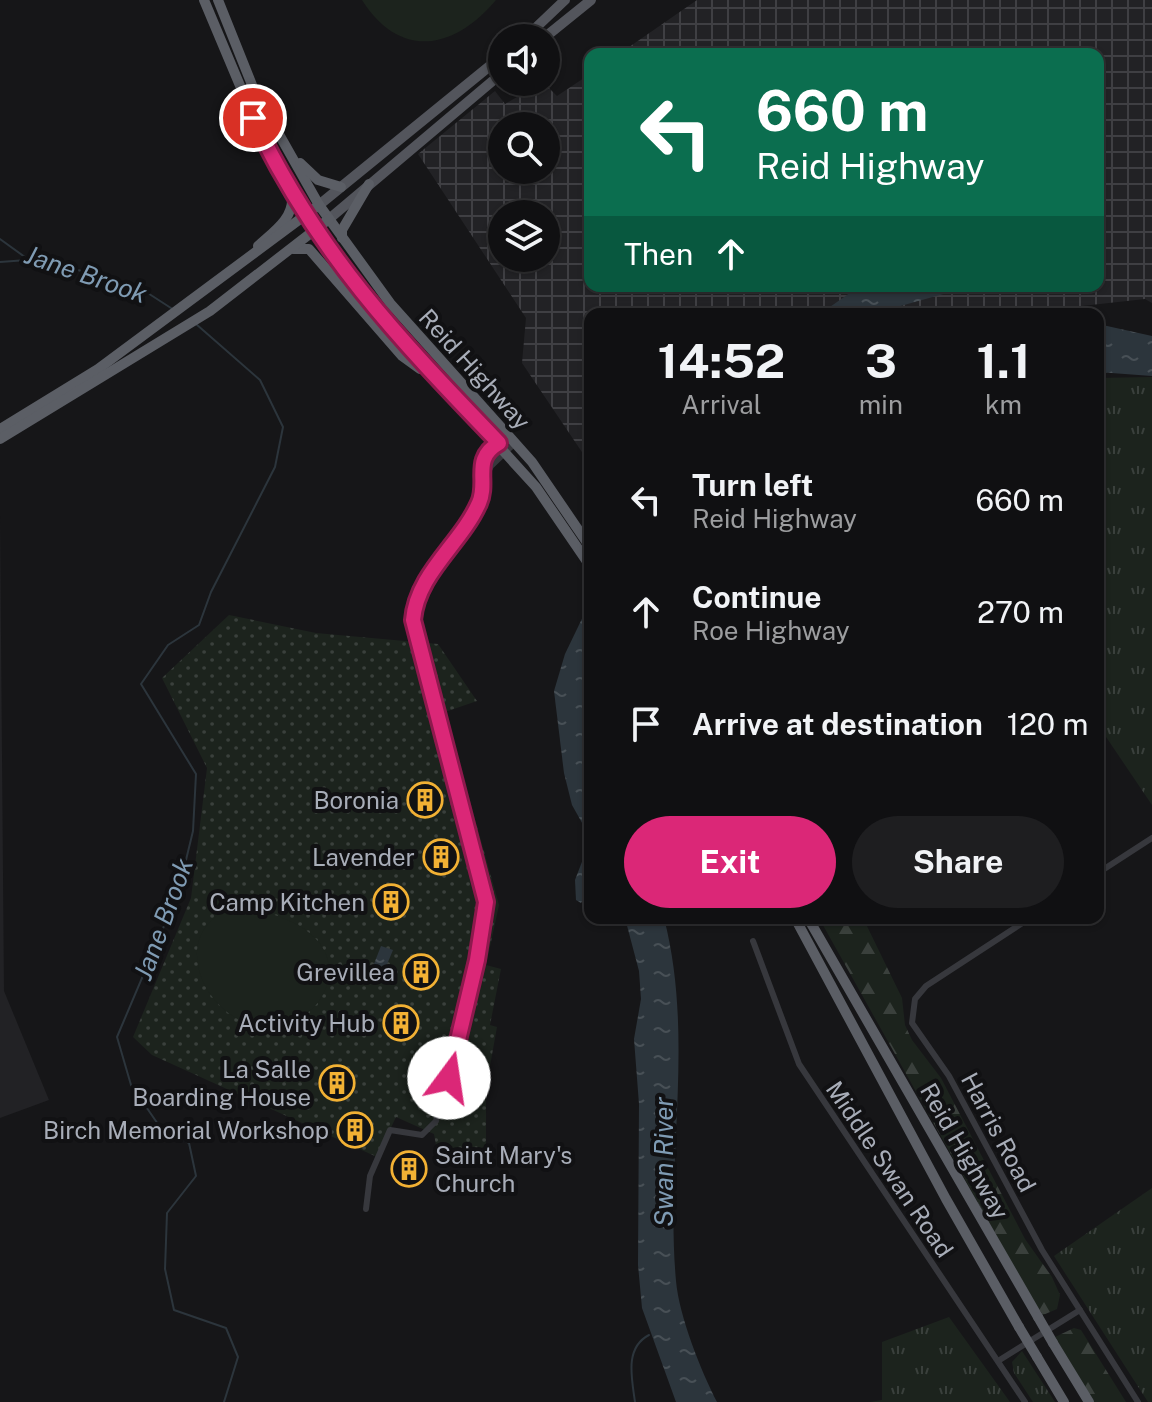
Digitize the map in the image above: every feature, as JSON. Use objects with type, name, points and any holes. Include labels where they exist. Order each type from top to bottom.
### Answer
[{"type":"highway","name":"Reid Highway","points":[[204,0],[236,81],[289,187],[315,230],[373,308],[437,382],[502,447],[553,510],[584,557]]},
{"type":"highway","points":[[218,0],[254,90],[274,115],[303,168],[325,184],[341,187]]},
{"type":"highway","name":"Reid Highway","points":[[254,90],[319,205],[343,240],[415,333],[512,438],[552,488],[584,538]]},
{"type":"highway","points":[[343,240],[342,230],[369,184]]},
{"type":"highway","points":[[227,275],[286,220],[293,207],[289,187]]},
{"type":"highway","points":[[0,429],[98,369],[178,313],[319,205]]},
{"type":"highway","points":[[0,439],[192,322],[329,219]]},
{"type":"highway","points":[[292,249],[309,249],[402,356],[437,382]]},
{"type":"highway","name":"Reid Highway","points":[[798,924],[946,1199],[1064,1402]]},
{"type":"highway","name":"Reid Highway","points":[[811,924],[1089,1402]]},
{"type":"main road","points":[[545,21],[556,0]]},
{"type":"main road","points":[[541,24],[565,0]]},
{"type":"main road","points":[[560,25],[591,0]]},
{"type":"main road","points":[[319,205],[488,67]]},
{"type":"main road","points":[[329,219],[488,85]]},
{"type":"main road","points":[[416,124],[431,121],[440,124]]},
{"type":"street","points":[[483,483],[482,461],[512,438]]},
{"type":"street","points":[[366,1209],[370,1176],[390,1130],[418,1136],[427,1132],[436,1121],[484,927],[486,909],[483,883],[413,620],[421,590],[478,505],[491,466],[502,447],[512,438]]},
{"type":"street","points":[[1104,869],[1152,838]]},
{"type":"street","name":"Harris Road","points":[[1021,924],[926,986],[915,999],[912,1023],[949,1076],[1042,1250],[1138,1402]]},
{"type":"street","name":"Middle Swan Road","points":[[753,941],[799,1064],[1025,1402]]},
{"type":"street","points":[[998,1361],[1080,1310]]},
{"type":"shaded area","points":[[697,0],[1152,0],[1152,303],[1145,299],[1063,308],[584,308],[584,455],[522,363],[526,318],[496,272],[560,272],[560,200],[488,200],[488,260],[418,154],[489,96],[499,96],[505,104],[519,96],[560,96],[584,78],[584,292],[1104,292],[1104,48],[628,48]]},
{"type":"shaded area","points":[[0,516],[4,991],[49,1100],[0,1118]]},
{"type":"green space","points":[[362,0],[496,0],[463,30],[428,41],[410,40],[393,32],[377,19]]},
{"type":"green space","points":[[1152,377],[1152,805],[1104,734],[1104,378]]},
{"type":"green space","points":[[229,615],[316,633],[438,644],[477,701],[445,712],[499,905],[486,965],[501,969],[490,1025],[497,1027],[486,1088],[486,1156],[466,1166],[437,1151],[434,1134],[396,1117],[377,1157],[152,1055],[133,1037],[191,898],[207,768],[162,678]]},
{"type":"green space","points":[[234,907],[268,913],[302,927],[325,951],[329,967],[327,985],[317,1004],[306,1014],[273,1026],[247,1023],[225,1010],[208,990],[198,967],[198,944],[209,922]]},
{"type":"green space","points":[[822,924],[866,924],[902,998],[905,1025],[912,1040],[941,1078],[1025,1239],[1052,1277],[1060,1295],[1057,1309],[1043,1315]]},
{"type":"green space","points":[[1152,1188],[1152,1402],[1148,1402],[1054,1256]]},
{"type":"green space","points":[[949,1317],[1010,1402],[870,1402],[882,1400],[882,1342]]},
{"type":"green space","points":[[1074,1328],[1081,1330],[1126,1402],[1094,1402],[1055,1337]]},
{"type":"green space","points":[[1022,1351],[1055,1402],[1033,1402],[1014,1373],[1012,1362]]},
{"type":"water","points":[[851,292],[951,292],[893,308],[828,308]]},
{"type":"water","points":[[1104,325],[1152,336],[1152,376],[1104,372]]},
{"type":"water","points":[[584,614],[584,826],[572,805],[564,773],[554,691],[565,654]]},
{"type":"water","points":[[584,857],[584,898],[581,903],[576,900],[575,880]]},
{"type":"water","name":"Swan River","points":[[627,924],[665,924],[673,963],[679,1054],[674,1190],[676,1281],[681,1310],[692,1343],[717,1402],[676,1402],[642,1308],[638,1265],[639,1104],[634,1039],[641,999],[639,971]]},
{"type":"water","points":[[381,946],[393,950],[383,974],[372,969]]},
{"type":"waterway","name":"Jane Brook","points":[[0,239],[29,260],[64,266],[140,288],[174,310]]},
{"type":"waterway","points":[[0,262],[27,260]]},
{"type":"waterway","name":"Jane Brook","points":[[196,324],[260,380],[283,427],[275,467],[211,592],[199,625],[168,645],[141,684],[196,774],[193,831],[178,893],[117,1037],[131,1085],[160,1127],[189,1143],[196,1176],[167,1213],[165,1269],[174,1310],[226,1328],[238,1357],[224,1402]]},
{"type":"waterway","name":"Jane Brook","points":[[635,1402],[633,1356],[641,1341],[649,1335]]},
{"type":"place","name":"Boronia","points":[[425,800]]},
{"type":"place","name":"Lavender","points":[[441,857]]},
{"type":"place","name":"Camp Kitchen","points":[[391,902]]},
{"type":"place","name":"Grevillea","points":[[421,972]]},
{"type":"place","name":"Activity Hub","points":[[401,1023]]},
{"type":"place","name":"La Salle Boarding House","points":[[337,1083]]},
{"type":"place","name":"Birch Memorial Workshop","points":[[355,1130]]},
{"type":"place","name":"Saint Mary's Church","points":[[409,1169]]},
{"type":"route","points":[[253,118],[320,238],[373,308],[437,382],[499,443],[492,447],[481,464],[483,483],[479,503],[421,590],[413,620],[416,644],[482,877],[486,902],[484,927],[449,1078]]}]
